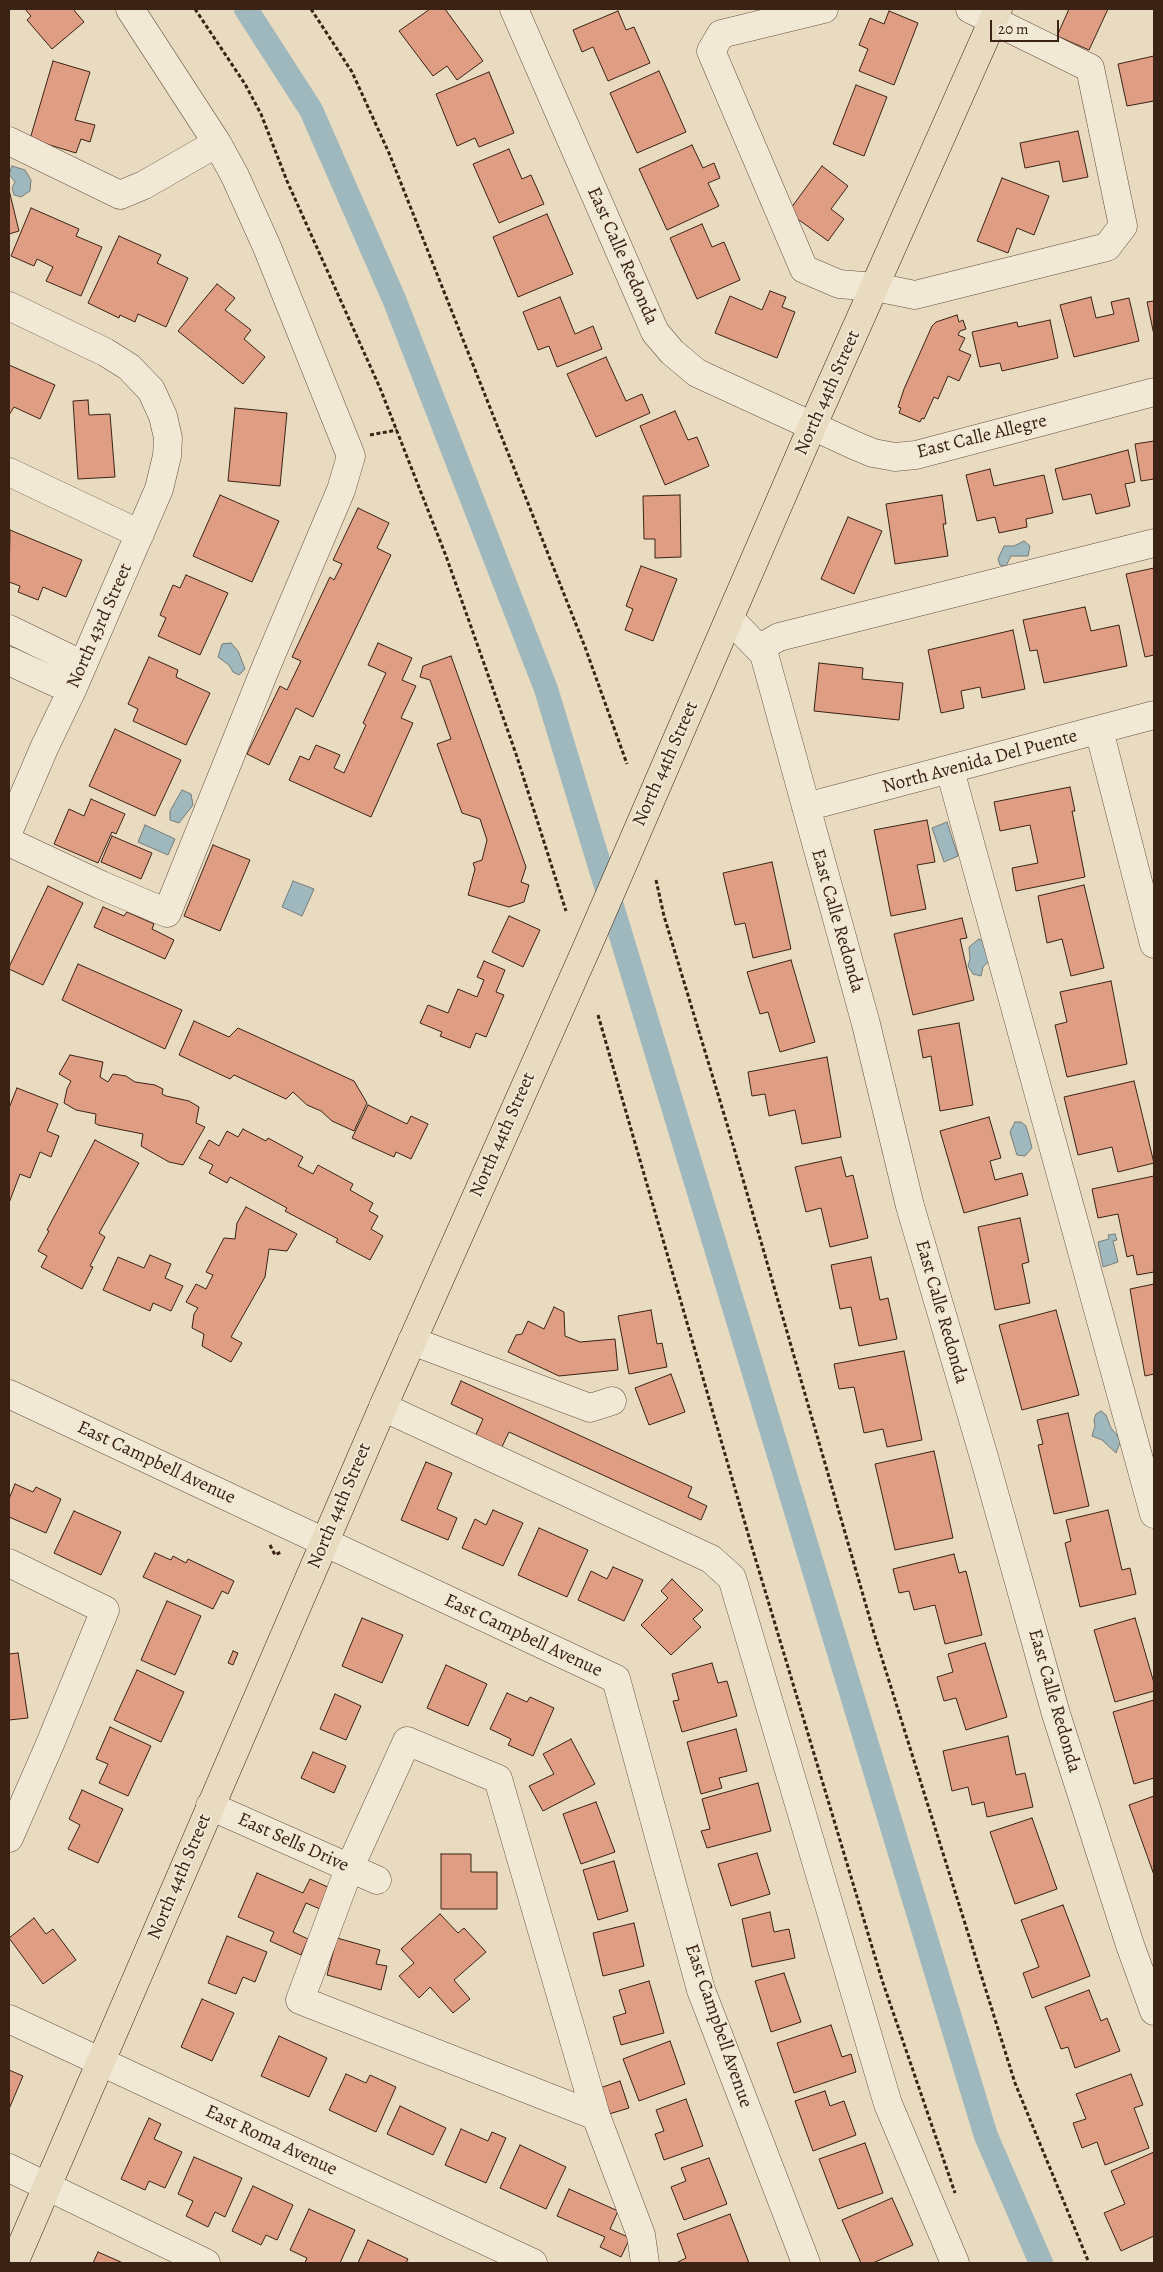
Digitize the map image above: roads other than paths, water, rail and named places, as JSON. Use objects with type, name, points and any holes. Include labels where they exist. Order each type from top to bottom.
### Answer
[{"type":"main road","name":"North 44th Street","points":[[14,2263],[412,1340],[588,945],[875,286],[987,13]]},
{"type":"street","points":[[9,842],[101,885],[167,913],[266,667],[341,490],[351,456],[268,247],[217,143],[130,9]]},
{"type":"street","name":"East Calle Redonda","points":[[514,9],[655,332],[672,352],[697,373],[812,427]]},
{"type":"street","points":[[824,9],[721,34],[711,50],[804,269],[839,284],[875,286],[915,295],[1107,247],[1123,226],[1090,68],[987,13]]},
{"type":"street","points":[[9,141],[120,195],[144,185],[217,143]]},
{"type":"street","name":"North 43rd Street","points":[[9,306],[105,352],[129,367],[151,390],[163,416],[168,438],[164,474],[140,534],[9,830]]},
{"type":"street","name":"East Calle Allegre","points":[[812,427],[873,453],[895,457],[916,455],[1154,392]]},
{"type":"street","points":[[9,472],[140,534]]},
{"type":"street","points":[[760,648],[779,638],[1154,543]]},
{"type":"street","name":"East Calle Redonda","points":[[730,619],[760,648],[766,662],[866,1024],[910,1206],[984,1457],[1056,1714],[1130,1945],[1154,2011]]},
{"type":"street","points":[[9,629],[83,665]]},
{"type":"street","points":[[9,661],[72,690]]},
{"type":"street","name":"North Avenida Del Puente","points":[[806,808],[1154,715]]},
{"type":"street","points":[[1099,730],[1154,944]]},
{"type":"street","points":[[950,770],[1154,1514]]},
{"type":"street","points":[[412,1340],[590,1408],[612,1400]]},
{"type":"street","name":"East Campbell Avenue","points":[[9,1394],[616,1679],[701,1990],[806,2263]]},
{"type":"street","points":[[383,1407],[711,1559],[732,1578],[888,2104],[955,2263]]},
{"type":"street","points":[[9,1563],[105,1610],[9,1838]]},
{"type":"street","points":[[596,2116],[300,2000],[349,1869],[407,1741],[498,1779],[596,2116],[641,2235],[645,2263]]},
{"type":"street","name":"East Sells Drive","points":[[210,1806],[377,1880]]},
{"type":"street","name":"East Roma Avenue","points":[[9,2019],[533,2263]]},
{"type":"street","points":[[9,2168],[47,2189],[206,2263]]},
{"type":"water","points":[[12,166],[25,170],[31,180],[30,191],[21,197],[14,195],[12,188],[15,182],[9,174]]},
{"type":"water","points":[[1024,541],[1030,546],[1028,556],[1011,556],[1006,566],[1000,565],[998,559],[1004,546],[1014,546]]},
{"type":"water","points":[[231,643],[238,651],[245,669],[239,675],[233,672],[229,665],[218,657],[222,644]]},
{"type":"water","points":[[182,790],[191,794],[193,805],[179,823],[170,820],[170,811]]},
{"type":"water","points":[[947,822],[958,856],[944,862],[932,828]]},
{"type":"water","points":[[145,825],[175,839],[168,855],[138,842]]},
{"type":"water","points":[[293,881],[314,889],[302,916],[282,907]]},
{"type":"water","points":[[979,939],[984,942],[986,954],[989,956],[989,961],[983,967],[981,976],[973,974],[968,966],[970,959],[969,947]]},
{"type":"water","points":[[1015,1122],[1021,1122],[1026,1126],[1032,1148],[1025,1156],[1017,1155],[1010,1132]]},
{"type":"water","points":[[1115,1234],[1117,1240],[1113,1241],[1118,1262],[1103,1267],[1098,1242],[1109,1239],[1108,1235]]},
{"type":"water","points":[[1101,1411],[1106,1415],[1111,1428],[1121,1440],[1116,1453],[1102,1440],[1092,1436],[1096,1414]]},
{"type":"waterway","points":[[246,9],[311,110],[394,299],[546,689],[986,2136],[1041,2263]]}]
